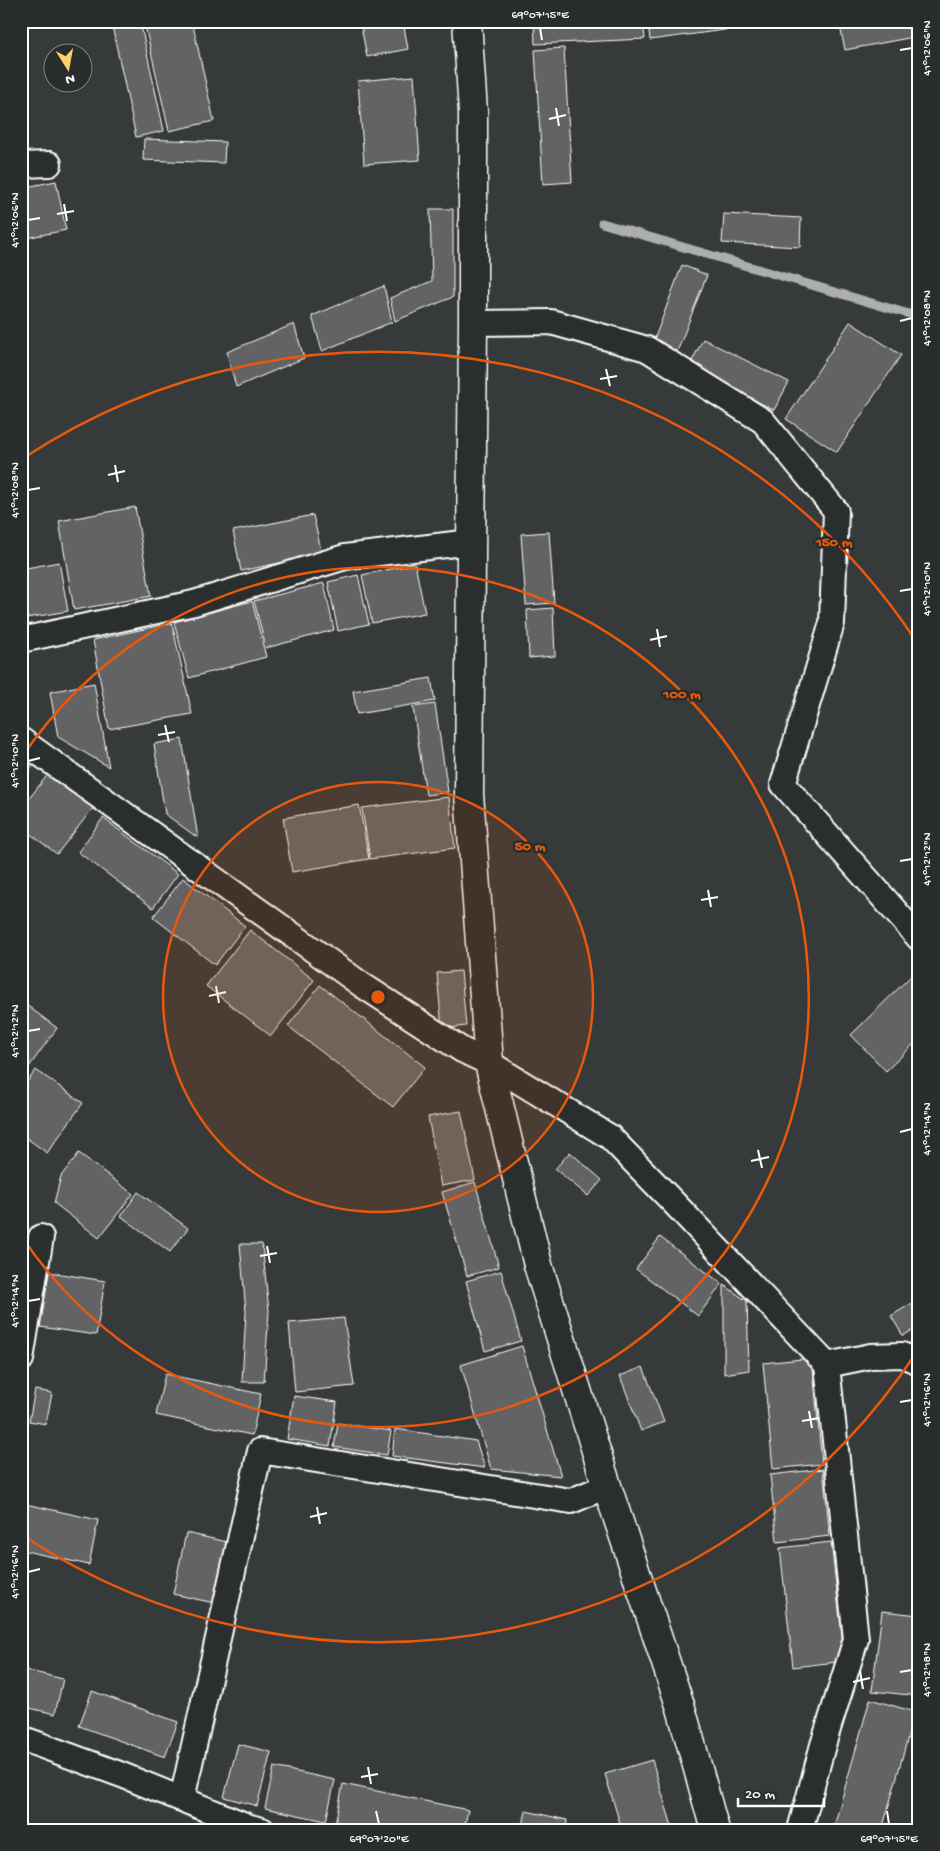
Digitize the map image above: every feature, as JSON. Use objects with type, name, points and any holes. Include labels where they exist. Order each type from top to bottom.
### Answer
[{"type":"main road","points":[[467,21],[473,112],[469,794],[489,1063],[538,1266],[607,1486],[681,1708],[715,1830]]},
{"type":"street","points":[[21,164],[49,164]]},
{"type":"street","points":[[473,323],[551,322],[647,349],[763,421],[836,511],[832,623],[782,784],[919,938]]},
{"type":"street","points":[[21,640],[194,603],[345,557],[471,542]]},
{"type":"street","points":[[21,740],[362,985],[462,1050],[489,1063],[610,1137],[826,1365],[856,1639],[823,1745],[800,1830]]},
{"type":"street","points":[[21,1359],[41,1237]]},
{"type":"street","points":[[826,1365],[871,1356],[902,1355],[919,1362]]},
{"type":"street","points":[[182,1799],[260,1451],[571,1501],[607,1486]]},
{"type":"street","points":[[21,1738],[262,1830]]},
{"type":"building","points":[[111,21],[140,21],[164,131],[136,137]]},
{"type":"building","points":[[144,21],[192,21],[214,121],[169,131]]},
{"type":"building","points":[[360,21],[403,21],[408,49],[367,57]]},
{"type":"building","points":[[534,21],[643,21],[645,39],[535,44]]},
{"type":"building","points":[[648,21],[753,21],[754,26],[650,40]]},
{"type":"building","points":[[839,21],[919,21],[919,36],[845,50]]},
{"type":"building","points":[[564,48],[572,182],[543,184],[535,50]]},
{"type":"building","points":[[414,76],[420,160],[364,164],[358,81]]},
{"type":"building","points":[[144,139],[225,142],[224,163],[143,160]]},
{"type":"building","points":[[56,181],[66,230],[21,239],[21,188]]},
{"type":"building","points":[[430,209],[453,209],[453,297],[395,321],[390,298],[432,281]]},
{"type":"building","points":[[724,214],[801,218],[800,247],[722,243]]},
{"type":"building","points":[[682,265],[707,275],[677,352],[653,343]]},
{"type":"building","points":[[384,286],[392,322],[322,351],[312,316]]},
{"type":"building","points":[[850,322],[901,355],[837,452],[786,419]]},
{"type":"building","points":[[294,324],[304,358],[236,387],[227,352]]},
{"type":"building","points":[[703,339],[789,382],[774,410],[689,367]]},
{"type":"building","points":[[135,507],[151,596],[74,610],[59,521]]},
{"type":"building","points":[[313,515],[322,554],[241,571],[233,531]]},
{"type":"building","points":[[549,532],[554,603],[526,605],[521,534]]},
{"type":"building","points":[[59,562],[68,611],[21,619],[21,569]]},
{"type":"building","points":[[415,564],[425,613],[372,623],[362,575]]},
{"type":"building","points":[[358,575],[369,624],[338,631],[328,582]]},
{"type":"building","points":[[324,583],[334,630],[266,648],[254,601]]},
{"type":"building","points":[[252,601],[266,657],[189,678],[174,622]]},
{"type":"building","points":[[553,608],[555,656],[529,658],[527,610]]},
{"type":"building","points":[[172,623],[192,714],[109,729],[93,640]]},
{"type":"building","points":[[431,678],[435,701],[357,714],[353,691]]},
{"type":"building","points":[[94,683],[109,767],[58,737],[50,692]]},
{"type":"building","points":[[435,704],[448,792],[426,795],[413,707]]},
{"type":"building","points":[[182,739],[198,838],[165,814],[154,744]]},
{"type":"building","points":[[21,755],[34,765],[21,782]]},
{"type":"building","points":[[49,773],[93,808],[57,854],[21,827],[21,809]]},
{"type":"building","points":[[449,797],[455,848],[370,859],[362,808]]},
{"type":"building","points":[[359,805],[369,859],[292,872],[283,818]]},
{"type":"building","points":[[103,818],[178,874],[153,908],[78,852]]},
{"type":"building","points":[[183,878],[245,926],[215,965],[153,917]]},
{"type":"building","points":[[250,930],[314,980],[271,1036],[206,986]]},
{"type":"building","points":[[917,970],[919,1039],[886,1071],[851,1035]]},
{"type":"building","points":[[461,971],[466,1026],[442,1029],[437,973]]},
{"type":"building","points":[[320,985],[425,1067],[393,1107],[288,1026]]},
{"type":"building","points":[[21,1001],[57,1028],[21,1078]]},
{"type":"building","points":[[36,1070],[83,1103],[47,1153],[21,1134],[21,1090]]},
{"type":"building","points":[[461,1111],[475,1180],[441,1186],[428,1117]]},
{"type":"building","points":[[570,1152],[602,1180],[588,1196],[555,1169]]},
{"type":"building","points":[[79,1153],[133,1194],[99,1238],[54,1203],[61,1176]]},
{"type":"building","points":[[475,1182],[499,1267],[467,1276],[442,1192]]},
{"type":"building","points":[[138,1192],[188,1228],[170,1252],[121,1216]]},
{"type":"building","points":[[660,1237],[722,1284],[698,1316],[636,1269]]},
{"type":"building","points":[[240,1244],[262,1244],[269,1311],[264,1382],[242,1382],[246,1312]]},
{"type":"building","points":[[501,1271],[521,1341],[485,1351],[466,1281]]},
{"type":"building","points":[[49,1272],[105,1281],[96,1335],[40,1327]]},
{"type":"building","points":[[724,1285],[747,1301],[749,1370],[724,1374]]},
{"type":"building","points":[[919,1299],[919,1326],[903,1336],[891,1316]]},
{"type":"building","points":[[344,1318],[354,1386],[295,1392],[289,1323]]},
{"type":"building","points":[[522,1346],[561,1476],[491,1469],[461,1365]]},
{"type":"building","points":[[812,1358],[822,1464],[773,1469],[763,1363]]},
{"type":"building","points":[[643,1367],[664,1422],[641,1431],[620,1376]]},
{"type":"building","points":[[165,1374],[261,1394],[252,1435],[156,1415]]},
{"type":"building","points":[[35,1390],[52,1393],[46,1424],[29,1421]]},
{"type":"building","points":[[294,1396],[337,1402],[330,1446],[287,1439]]},
{"type":"building","points":[[338,1423],[391,1431],[387,1455],[334,1447]]},
{"type":"building","points":[[395,1429],[476,1441],[485,1468],[392,1456]]},
{"type":"building","points":[[823,1469],[830,1536],[777,1542],[770,1475]]},
{"type":"building","points":[[21,1503],[98,1520],[89,1565],[21,1550]]},
{"type":"building","points":[[186,1533],[227,1542],[214,1603],[173,1594]]},
{"type":"building","points":[[831,1542],[845,1661],[793,1667],[780,1548]]},
{"type":"building","points":[[882,1611],[919,1615],[919,1696],[872,1691]]},
{"type":"building","points":[[21,1669],[63,1679],[55,1714],[21,1706]]},
{"type":"building","points":[[92,1691],[178,1722],[165,1757],[79,1726]]},
{"type":"building","points":[[870,1699],[915,1712],[882,1830],[833,1830]]},
{"type":"building","points":[[238,1744],[271,1752],[257,1806],[224,1797]]},
{"type":"building","points":[[652,1760],[673,1830],[622,1830],[605,1774]]},
{"type":"building","points":[[274,1767],[335,1780],[326,1821],[265,1808]]},
{"type":"building","points":[[343,1784],[468,1810],[464,1830],[363,1830],[335,1824]]},
{"type":"building","points":[[526,1811],[567,1820],[566,1830],[522,1830]]},
{"type":"waterway","points":[[602,223],[919,317]]}]
